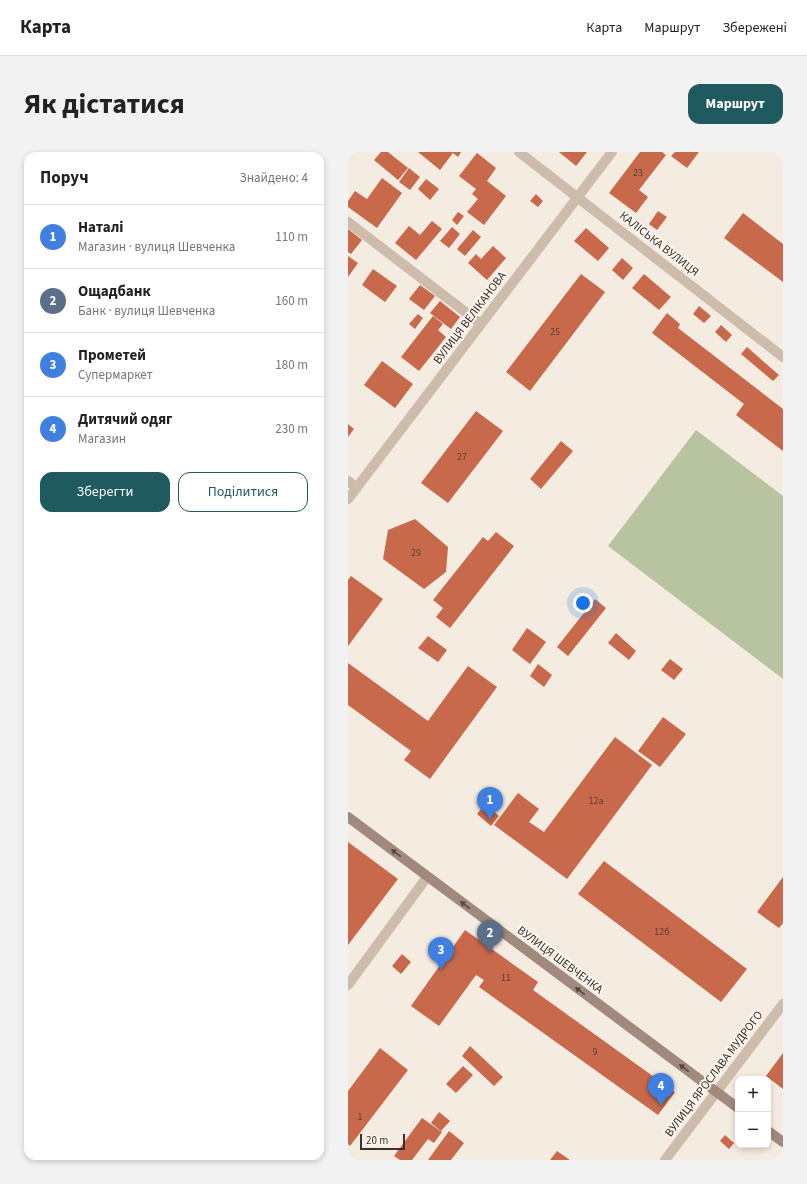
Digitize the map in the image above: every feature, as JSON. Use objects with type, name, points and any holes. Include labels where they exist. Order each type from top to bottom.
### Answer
[{"type":"street","name":"КАЛІСЬКА ВУЛИЦЯ","points":[[519,152],[783,357]]},
{"type":"street","name":"ВУЛИЦЯ ВЕЛІКАНОВА","points":[[348,499],[612,152]]},
{"type":"street","points":[[348,222],[481,324]]},
{"type":"street","points":[[348,481],[356,488]]},
{"type":"street","name":"ВУЛИЦЯ ШЕВЧЕНКА","points":[[348,817],[735,1106]]},
{"type":"street","points":[[348,985],[427,877]]},
{"type":"street","name":"ВУЛИЦЯ ЯРОСЛАВА МУДРОГО","points":[[665,1160],[783,1004]]},
{"type":"street","points":[[771,1132],[783,1142]]},
{"type":"green space","points":[[696,430],[783,496],[783,679],[608,546]]},
{"type":"building","points":[[381,152],[388,152],[408,168],[398,180],[374,160]]},
{"type":"building","points":[[418,152],[461,152],[458,157],[453,153],[440,170]]},
{"type":"building","points":[[559,152],[587,152],[576,166]]},
{"type":"building","points":[[640,152],[662,152],[666,155],[639,190],[648,197],[636,213],[609,193]]},
{"type":"building","points":[[675,152],[699,152],[687,168],[671,156]]},
{"type":"building","points":[[477,153],[496,168],[487,181],[506,196],[484,225],[467,212],[478,199],[472,194],[476,189],[459,176]]},
{"type":"building","points":[[409,168],[420,177],[410,190],[399,182]]},
{"type":"building","points":[[382,178],[402,193],[377,228],[348,207],[348,201],[355,191],[367,199]]},
{"type":"building","points":[[426,179],[439,189],[430,200],[418,189]]},
{"type":"building","points":[[536,194],[543,201],[538,207],[530,201]]},
{"type":"building","points":[[658,211],[667,217],[657,230],[649,224]]},
{"type":"building","points":[[458,212],[464,216],[457,225],[452,220]]},
{"type":"building","points":[[743,213],[783,244],[783,282],[724,238]]},
{"type":"building","points":[[432,221],[442,229],[416,260],[395,243],[409,226],[420,235]]},
{"type":"building","points":[[452,227],[460,234],[449,248],[440,241]]},
{"type":"building","points":[[586,228],[609,248],[598,261],[574,241]]},
{"type":"building","points":[[348,229],[362,240],[351,254],[348,252]]},
{"type":"building","points":[[473,230],[481,237],[465,256],[457,249]]},
{"type":"building","points":[[493,246],[506,258],[487,280],[468,263],[476,254],[481,259]]},
{"type":"building","points":[[348,256],[358,263],[348,277]]},
{"type":"building","points":[[622,258],[633,268],[623,280],[612,270]]},
{"type":"building","points":[[373,269],[397,286],[385,302],[362,285]]},
{"type":"building","points":[[581,274],[605,292],[530,391],[506,372]]},
{"type":"building","points":[[644,274],[671,297],[659,310],[632,288]]},
{"type":"building","points":[[420,285],[435,296],[424,310],[409,299]]},
{"type":"building","points":[[440,301],[460,317],[451,329],[430,313]]},
{"type":"building","points":[[699,306],[711,316],[704,323],[693,314]]},
{"type":"building","points":[[667,313],[680,324],[678,328],[783,409],[783,451],[736,415],[744,404],[652,333]]},
{"type":"building","points":[[418,314],[423,318],[415,329],[409,324]]},
{"type":"building","points":[[433,316],[443,324],[438,330],[446,337],[419,371],[401,357]]},
{"type":"building","points":[[721,325],[732,335],[726,342],[715,332]]},
{"type":"building","points":[[747,347],[779,375],[773,381],[741,354]]},
{"type":"building","points":[[382,361],[413,384],[395,408],[364,385]]},
{"type":"building","points":[[476,411],[503,431],[448,503],[421,483]]},
{"type":"building","points":[[348,424],[354,429],[348,437]]},
{"type":"building","points":[[561,441],[573,451],[541,489],[530,479]]},
{"type":"building","points":[[415,519],[448,547],[446,572],[424,589],[383,559],[388,530]]},
{"type":"building","points":[[496,532],[514,546],[450,628],[436,617],[443,608],[433,600],[483,537],[488,541]]},
{"type":"building","points":[[351,576],[383,599],[348,646],[348,580]]},
{"type":"building","points":[[595,599],[606,608],[568,656],[557,647]]},
{"type":"building","points":[[527,628],[546,642],[530,664],[512,650]]},
{"type":"building","points":[[616,633],[636,651],[629,660],[608,643]]},
{"type":"building","points":[[428,636],[447,650],[438,662],[418,648]]},
{"type":"building","points":[[670,659],[683,669],[674,680],[661,670]]},
{"type":"building","points":[[348,663],[428,721],[468,666],[497,687],[430,779],[404,760],[411,751],[348,705]]},
{"type":"building","points":[[538,664],[552,675],[544,687],[530,676]]},
{"type":"building","points":[[663,717],[686,734],[660,767],[638,751]]},
{"type":"building","points":[[615,737],[652,765],[567,879],[494,825],[518,793],[539,809],[529,822],[544,832]]},
{"type":"building","points":[[485,804],[499,816],[491,826],[477,814]]},
{"type":"building","points":[[348,842],[398,879],[348,945]]},
{"type":"building","points":[[604,861],[747,969],[721,1002],[578,894]]},
{"type":"building","points":[[783,877],[783,923],[779,928],[757,912]]},
{"type":"building","points":[[465,930],[538,982],[533,990],[675,1092],[658,1115],[479,987],[484,980],[476,975],[439,1026],[411,1006]]},
{"type":"building","points":[[402,954],[411,962],[401,974],[392,966]]},
{"type":"building","points":[[470,1046],[503,1077],[494,1086],[462,1056]]},
{"type":"building","points":[[380,1048],[408,1070],[350,1146],[348,1144],[348,1091]]},
{"type":"building","points":[[783,1053],[783,1089],[771,1080],[771,1076],[766,1076]]},
{"type":"building","points":[[463,1066],[473,1075],[456,1093],[446,1084]]},
{"type":"building","points":[[439,1112],[450,1121],[441,1131],[431,1123]]},
{"type":"building","points":[[422,1118],[442,1132],[434,1143],[428,1139],[412,1160],[400,1160],[394,1156]]},
{"type":"building","points":[[449,1131],[464,1143],[451,1160],[428,1160]]},
{"type":"building","points":[[725,1135],[734,1143],[729,1149],[720,1141]]},
{"type":"building","points":[[557,1151],[570,1160],[550,1160]]},
{"type":"place","name":"Наталі","points":[[490,820]]},
{"type":"place","name":"Ощадбанк","points":[[490,953]]},
{"type":"place","name":"Прометей","points":[[441,970]]},
{"type":"place","name":"Дитячий одяг","points":[[661,1106]]}]
